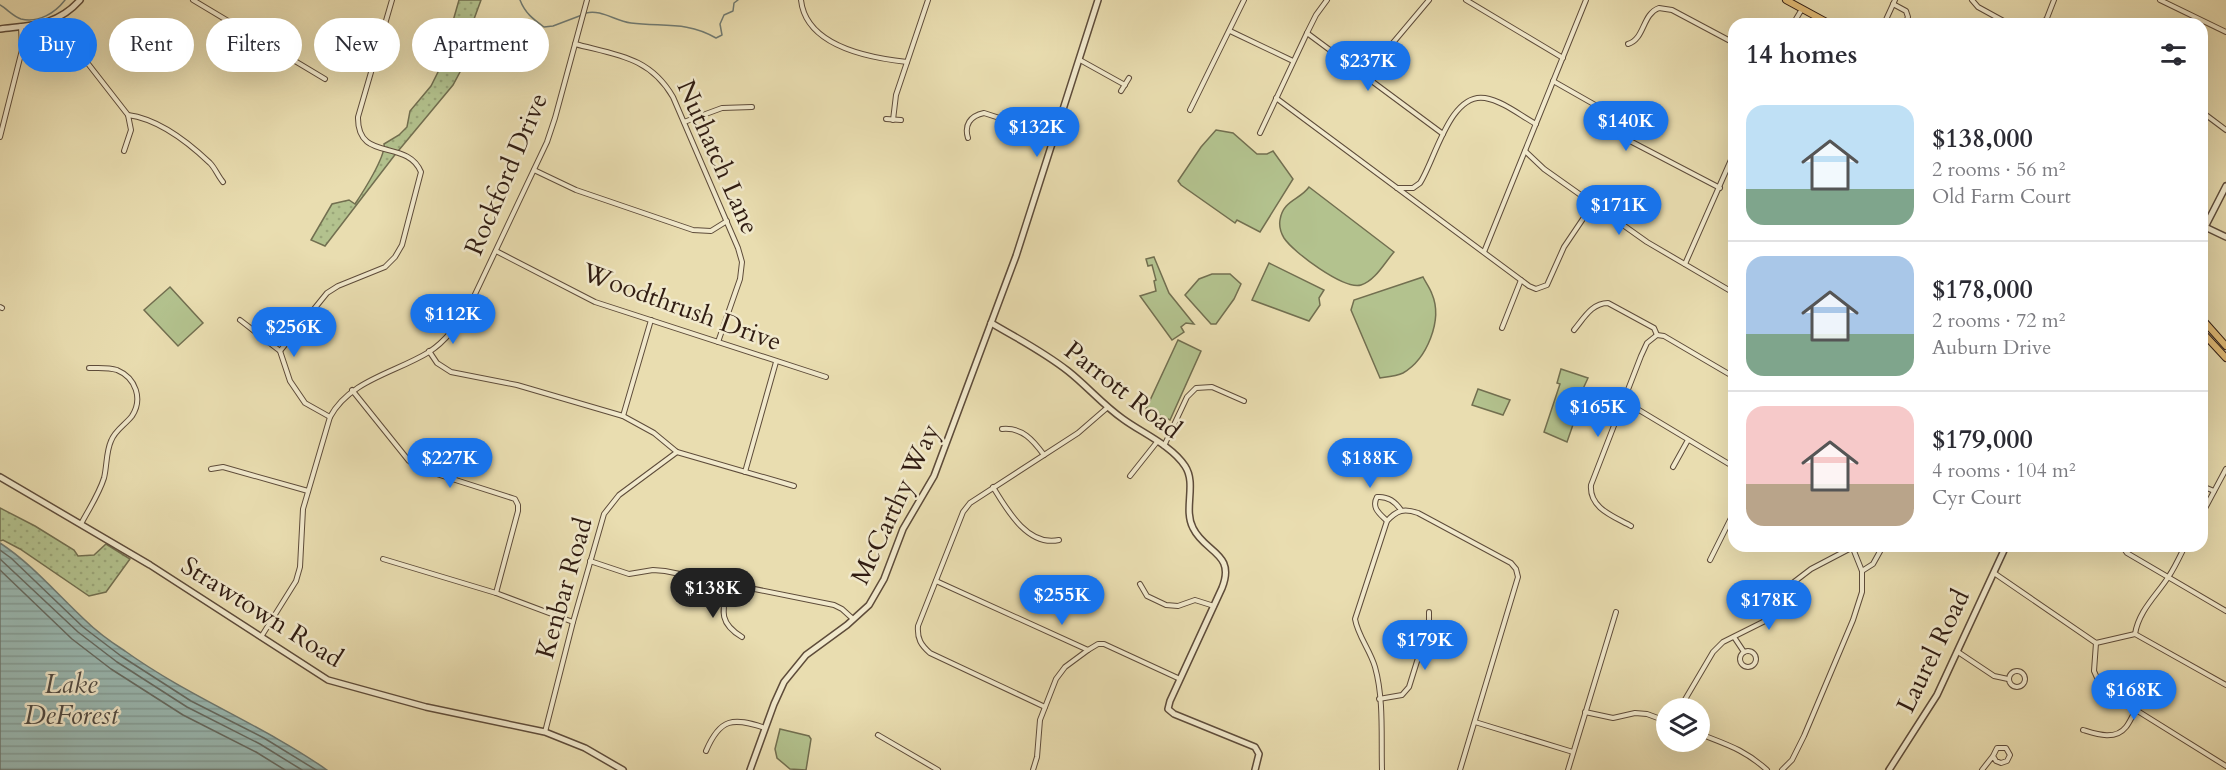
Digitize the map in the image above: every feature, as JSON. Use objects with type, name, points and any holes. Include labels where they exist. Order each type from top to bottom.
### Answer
[{"type":"main road","points":[[1786,0],[1819,18]]},
{"type":"main road","points":[[2208,326],[2226,346]]},
{"type":"main road","points":[[2208,338],[2226,358]]},
{"type":"street","points":[[59,18],[80,0]]},
{"type":"street","points":[[193,0],[325,79]]},
{"type":"street","points":[[280,351],[327,293],[338,286],[385,267],[402,245],[421,172],[417,162],[409,156],[368,144],[358,128],[358,117],[392,0]]},
{"type":"street","name":"Rockford Drive","points":[[261,637],[296,581],[301,554],[302,517],[330,417],[336,406],[352,390],[429,351],[454,328],[470,307],[534,170],[555,118],[587,0]]},
{"type":"street","points":[[801,0],[806,18],[826,38],[876,58],[907,62]]},
{"type":"street","points":[[893,120],[895,97],[928,0]]},
{"type":"street","points":[[990,323],[1016,256],[1098,0]]},
{"type":"street","points":[[1190,110],[1244,0]]},
{"type":"street","points":[[1260,134],[1316,15],[1328,0]]},
{"type":"street","points":[[1365,76],[1429,0]]},
{"type":"street","points":[[1466,0],[1563,58]]},
{"type":"street","points":[[1484,252],[1586,0]]},
{"type":"street","points":[[1972,0],[1978,7],[1997,18]]},
{"type":"street","points":[[2047,18],[2054,0]]},
{"type":"street","points":[[2160,0],[2197,18]]},
{"type":"street","points":[[1887,18],[1894,2],[1906,11],[1908,18]]},
{"type":"street","points":[[1628,44],[1638,38],[1649,15],[1659,8],[1672,10],[1728,40]]},
{"type":"street","points":[[1797,18],[1802,9]]},
{"type":"street","points":[[2208,23],[2226,32]]},
{"type":"street","points":[[0,29],[18,26]]},
{"type":"street","points":[[1230,31],[1293,61]]},
{"type":"street","points":[[1307,33],[1443,134]]},
{"type":"street","name":"Nuthatch Lane","points":[[575,44],[633,60],[646,66],[666,85],[684,122],[742,262],[740,279],[718,342]]},
{"type":"street","points":[[1080,60],[1125,85]]},
{"type":"street","points":[[0,136],[18,66]]},
{"type":"street","points":[[94,72],[128,116],[131,130],[124,151]]},
{"type":"street","points":[[1121,91],[1129,78]]},
{"type":"street","points":[[1553,81],[1597,106],[1635,145],[1720,188]]},
{"type":"street","points":[[1396,188],[1413,188],[1420,183],[1455,113],[1463,105],[1479,97],[1495,101],[1536,124]]},
{"type":"street","points":[[1276,98],[1536,289],[1547,285],[1564,247],[1593,204]]},
{"type":"street","points":[[684,122],[722,108],[752,107]]},
{"type":"street","points":[[968,138],[966,131],[968,123],[974,117],[984,113],[1056,136]]},
{"type":"street","points":[[128,116],[154,122],[177,137],[211,164],[223,182]]},
{"type":"street","points":[[2208,116],[2226,130]]},
{"type":"street","points":[[886,119],[901,120]]},
{"type":"street","points":[[1525,152],[1544,169],[1647,242],[1728,289]]},
{"type":"street","points":[[1686,264],[1728,168]]},
{"type":"street","points":[[534,170],[576,190],[693,230],[711,231],[727,222]]},
{"type":"street","points":[[2208,217],[2226,186]]},
{"type":"street","points":[[2208,228],[2226,237]]},
{"type":"street","name":"Woodthrush Drive","points":[[496,251],[595,302],[826,377]]},
{"type":"street","points":[[1502,328],[1521,280]]},
{"type":"street","points":[[1574,330],[1594,306],[1608,303],[1654,328],[1656,334]]},
{"type":"street","points":[[240,320],[280,351],[290,381],[304,403],[330,417]]},
{"type":"street","points":[[623,416],[651,320]]},
{"type":"street","name":"Parrott Road","points":[[990,323],[1054,360],[1088,387],[1108,407],[1181,461],[1187,471],[1189,516],[1193,530],[1217,553],[1224,566],[1225,579],[1168,704],[1169,711],[1255,747],[1259,754],[1255,770]]},
{"type":"street","name":"McCarthy Way","points":[[750,770],[779,691],[794,668],[816,646],[854,620],[877,593],[903,530],[934,476],[990,323]]},
{"type":"street","points":[[1656,334],[1664,336],[1728,373]]},
{"type":"street","points":[[1631,526],[1594,503],[1590,495],[1591,485],[1644,349],[1656,334]]},
{"type":"street","points":[[429,351],[437,363],[451,372],[517,385],[623,416],[654,433],[677,452],[794,486]]},
{"type":"street","points":[[745,472],[776,362]]},
{"type":"street","points":[[81,524],[104,478],[113,435],[130,419],[136,409],[138,397],[135,385],[118,371],[107,368],[89,368]]},
{"type":"street","points":[[1164,447],[1187,397],[1196,388],[1209,386],[1244,400]]},
{"type":"street","points":[[352,390],[409,461],[418,468],[515,499],[518,511],[496,593]]},
{"type":"street","points":[[1624,401],[1728,463]]},
{"type":"street","points":[[1045,707],[940,659],[922,646],[917,637],[918,626],[963,512],[970,503],[1082,430],[1108,407]]},
{"type":"street","points":[[1002,429],[1018,430],[1027,436],[1044,455]]},
{"type":"street","points":[[1673,467],[1688,440]]},
{"type":"street","points":[[1130,476],[1157,442]]},
{"type":"street","name":"Kenbar Road","points":[[545,732],[604,514],[619,495],[677,452]]},
{"type":"street","points":[[211,469],[223,467],[308,491]]},
{"type":"street","points":[[2208,502],[2226,469]]},
{"type":"street","name":"Strawtown Road","points":[[0,477],[150,565],[327,680],[426,707],[545,732],[585,748],[623,770]]},
{"type":"street","points":[[993,487],[1017,522],[1030,533],[1048,543],[1059,540]]},
{"type":"street","points":[[2208,488],[2214,491]]},
{"type":"street","points":[[1387,521],[1375,508],[1374,502],[1377,497],[1383,496],[1390,499],[1401,510]]},
{"type":"street","points":[[1382,770],[1375,665],[1357,629],[1355,619],[1387,521],[1393,514],[1408,509],[1511,563],[1518,577],[1460,770]]},
{"type":"street","points":[[1710,560],[1728,524]]},
{"type":"street","points":[[1686,698],[1713,652],[1723,642],[1765,621],[1794,582],[1811,569],[1842,552]]},
{"type":"street","points":[[1782,770],[1792,760],[1804,736],[1853,620],[1862,592],[1862,571],[1855,552]]},
{"type":"street","points":[[1862,571],[1874,564],[1880,552]]},
{"type":"street","name":"Laurel Road","points":[[1889,770],[1925,716],[1958,652],[2003,552]]},
{"type":"street","points":[[2126,552],[2226,611]]},
{"type":"street","points":[[2135,634],[2137,622],[2169,577],[2182,552]]},
{"type":"street","points":[[383,559],[496,593],[573,622]]},
{"type":"street","points":[[590,561],[629,574],[653,570],[665,571],[834,605],[854,620]]},
{"type":"street","points":[[1993,572],[2096,643],[2135,634],[2226,685]]},
{"type":"street","points":[[936,581],[1088,650]]},
{"type":"street","points":[[728,584],[723,612],[724,621],[742,638]]},
{"type":"street","points":[[1140,584],[1147,596],[1166,605],[1175,606],[1195,600],[1214,606]]},
{"type":"street","points":[[1379,699],[1402,695],[1408,687],[1429,623],[1429,612]]},
{"type":"street","points":[[1568,770],[1616,612]]},
{"type":"street","points":[[1734,637],[1744,652]]},
{"type":"street","points":[[2096,643],[2094,670],[2098,680],[2136,710],[2226,766]]},
{"type":"street","points":[[1033,770],[1037,757],[1040,720],[1056,679],[1065,667],[1088,650],[1098,644],[1104,644],[1180,679]]},
{"type":"street","points":[[1750,651],[1756,657],[1756,662],[1750,668],[1740,663],[1740,656],[1744,652],[1750,651]]},
{"type":"street","points":[[1958,652],[1995,676],[2008,679]]},
{"type":"street","points":[[2018,670],[2024,674],[2025,680],[2021,686],[2016,687],[2011,685],[2008,679],[2013,671],[2018,670]]},
{"type":"street","points":[[2083,730],[2102,735],[2116,735],[2128,726],[2136,710]]},
{"type":"street","points":[[1585,712],[1613,718],[1635,713],[1656,717]]},
{"type":"street","points":[[706,751],[715,733],[727,723],[741,721],[765,728]]},
{"type":"street","points":[[1475,722],[1573,752]]},
{"type":"street","points":[[879,735],[938,770]]},
{"type":"street","points":[[1710,738],[1741,749],[1754,757],[1767,770]]},
{"type":"street","points":[[1982,770],[1999,747],[2006,748],[2010,755],[2007,761],[2001,763],[1996,761],[1994,756]]},
{"type":"green space","points":[[459,0],[481,0],[474,18],[454,18]]},
{"type":"green space","points":[[438,72],[460,72],[453,85],[394,156],[325,246],[311,240],[332,204],[349,200],[355,204],[378,165],[384,144],[407,127],[410,111],[431,86]]},
{"type":"green space","points":[[1216,130],[1233,133],[1257,154],[1267,154],[1273,151],[1293,179],[1260,232],[1237,220],[1235,223],[1178,181],[1201,147]]},
{"type":"green space","points":[[1309,187],[1394,252],[1366,283],[1353,285],[1332,276],[1308,260],[1284,238],[1280,225],[1282,213],[1288,204]]},
{"type":"green space","points":[[1154,257],[1169,293],[1194,324],[1186,323],[1181,327],[1184,332],[1172,340],[1140,296],[1156,291],[1152,265],[1148,266],[1146,259]]},
{"type":"green space","points":[[1269,263],[1324,290],[1319,298],[1320,305],[1309,321],[1252,300]]},
{"type":"green space","points":[[1212,274],[1230,274],[1241,284],[1234,299],[1216,324],[1211,324],[1185,295],[1199,279]]},
{"type":"green space","points":[[1423,277],[1435,304],[1431,338],[1426,349],[1412,367],[1401,374],[1380,378],[1351,310],[1354,300]]},
{"type":"green space","points":[[170,287],[203,323],[178,346],[144,310]]},
{"type":"green space","points":[[1178,340],[1201,351],[1170,420],[1146,409]]},
{"type":"green space","points":[[1561,369],[1588,378],[1567,442],[1544,432],[1560,384],[1557,383]]},
{"type":"green space","points":[[1478,389],[1510,400],[1503,415],[1472,405]]},
{"type":"green space","points":[[0,508],[74,550],[78,556],[94,555],[106,544],[130,559],[106,592],[89,596],[20,549],[3,540],[0,541]]},
{"type":"green space","points":[[780,729],[809,736],[811,739],[806,770],[790,769],[777,758],[775,749]]},
{"type":"water","name":"Lake DeForest","points":[[0,543],[23,560],[99,633],[175,683],[277,739],[327,770],[0,770]]},
{"type":"waterway","points":[[0,5],[18,18],[34,20],[51,13],[65,0]]},
{"type":"waterway","points":[[520,0],[524,9],[544,27],[582,15]]},
{"type":"waterway","points":[[586,13],[603,14],[631,23],[685,27],[716,38],[722,35],[720,24],[724,15],[733,11],[734,3],[738,0]]}]
